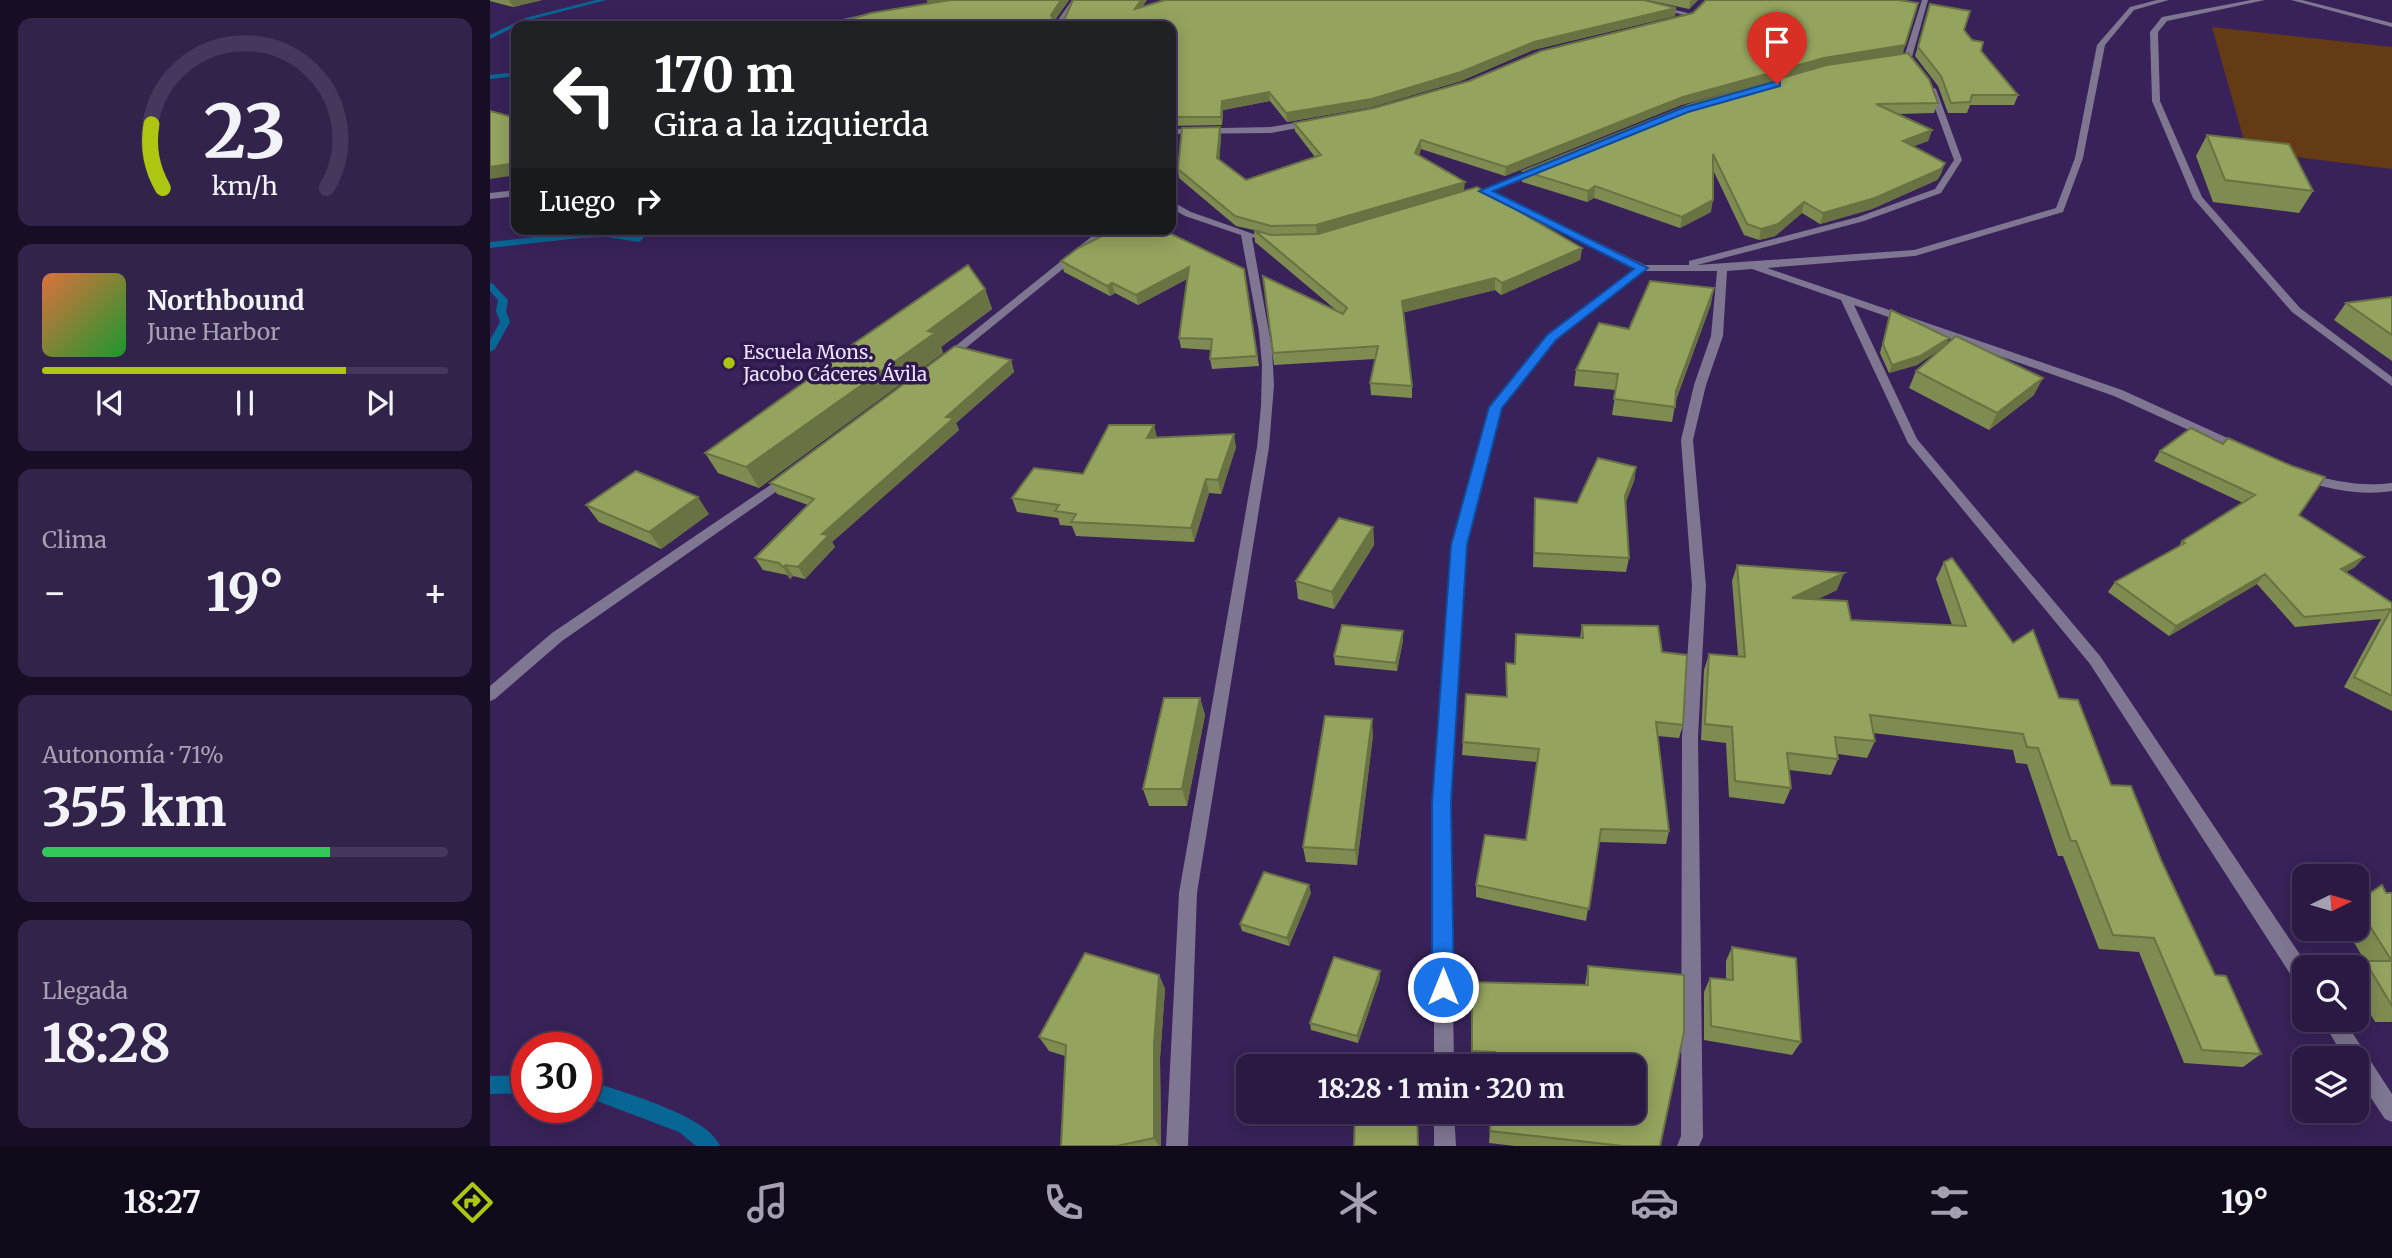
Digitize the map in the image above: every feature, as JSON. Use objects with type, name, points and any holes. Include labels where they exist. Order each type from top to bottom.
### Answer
[{"type":"street","points":[[1061,21],[1075,0]]},
{"type":"street","points":[[1626,0],[1692,15]]},
{"type":"street","points":[[1908,57],[1925,0]]},
{"type":"street","points":[[1484,191],[1643,268],[1722,268],[1915,253],[2060,210],[2079,158],[2101,44],[2132,8],[2166,0]]},
{"type":"street","points":[[2262,0],[2165,19],[2154,33],[2156,101],[2198,198],[2296,310],[2392,383]]},
{"type":"street","points":[[2294,0],[2392,25]]},
{"type":"street","points":[[1676,20],[1692,15],[1699,8]]},
{"type":"street","points":[[841,21],[884,13]]},
{"type":"street","points":[[1896,59],[1908,57]]},
{"type":"street","points":[[1674,268],[1861,219],[1938,191],[1958,160],[1932,88],[1908,57]]},
{"type":"street","points":[[1176,132],[1271,130],[1322,121]]},
{"type":"street","points":[[1471,195],[1554,165]]},
{"type":"street","points":[[490,196],[511,194]]},
{"type":"street","points":[[1176,207],[1188,214],[1252,236],[1268,363],[1264,447],[1188,893],[1177,1146]]},
{"type":"street","points":[[933,370],[1100,235]]},
{"type":"street","points":[[1748,265],[2118,393],[2250,453]]},
{"type":"street","points":[[1444,1054],[1442,803],[1459,545],[1496,407],[1552,337],[1643,268]]},
{"type":"street","points":[[1688,1146],[1692,1137],[1690,737],[1699,586],[1687,440],[1700,385],[1717,336],[1722,268]]},
{"type":"street","points":[[1846,299],[1912,440],[2095,660],[2292,959]]},
{"type":"street","points":[[490,695],[557,637],[803,467]]},
{"type":"street","points":[[2286,470],[2344,489],[2375,491],[2392,488]]},
{"type":"street","points":[[2369,1077],[2392,1112]]},
{"type":"street","points":[[1444,1124],[1445,1146]]},
{"type":"shaded area","points":[[2212,27],[2392,47],[2392,169],[2247,151]]},
{"type":"building","points":[[950,0],[1061,0],[1051,15],[1053,20],[1064,20],[1073,0],[1141,0],[1135,9],[1165,0],[1644,0],[1676,8],[1534,42],[1461,72],[1372,99],[1286,113],[1269,92],[1222,101],[1221,117],[1176,117],[1176,21],[844,21],[871,13]]},
{"type":"building","points":[[1706,0],[1899,0],[1918,3],[1905,45],[1824,58],[1683,97],[1506,167],[1421,140],[1415,153],[1465,182],[1316,225],[1271,226],[1235,216],[1178,169],[1182,128],[1220,127],[1217,158],[1246,180],[1321,155],[1294,123],[1374,108],[1469,81],[1541,51],[1693,13]]},
{"type":"building","points":[[1930,4],[1970,11],[1964,30],[1972,40],[1983,42],[1981,51],[2018,95],[1972,95],[1970,102],[1951,103],[1941,76],[1918,47]]},
{"type":"building","points":[[1908,53],[1929,79],[1938,103],[1876,104],[1932,130],[1903,141],[1945,163],[1941,169],[1875,198],[1823,213],[1804,202],[1778,224],[1761,229],[1747,224],[1713,154],[1713,200],[1682,217],[1595,186],[1588,191],[1523,171],[1691,104],[1827,65]]},
{"type":"building","points":[[490,111],[511,117],[511,164],[490,167]]},
{"type":"building","points":[[2207,135],[2289,144],[2313,191],[2225,180]]},
{"type":"building","points":[[1477,187],[1582,248],[1502,283],[1495,278],[1402,301],[1412,386],[1370,383],[1378,346],[1273,353],[1263,276],[1343,314],[1347,308],[1254,230],[1271,235],[1318,234]]},
{"type":"building","points":[[1104,235],[1173,235],[1244,269],[1257,356],[1210,359],[1212,339],[1179,338],[1189,267],[1136,295],[1112,283],[1107,286],[1061,261],[1078,248]]},
{"type":"building","points":[[968,265],[985,289],[928,331],[935,333],[746,467],[705,453],[817,373],[814,371]]},
{"type":"building","points":[[1650,281],[1714,288],[1676,391],[1675,407],[1614,399],[1618,374],[1576,370],[1599,323],[1629,329]]},
{"type":"building","points":[[2392,297],[2392,335],[2346,303]]},
{"type":"building","points":[[1891,310],[1949,338],[1920,356],[1892,365],[1883,344]]},
{"type":"building","points":[[1956,336],[2043,378],[1997,413],[1916,371]]},
{"type":"building","points":[[955,346],[1011,360],[946,417],[954,418],[822,534],[829,535],[798,567],[783,567],[779,563],[755,558],[814,499],[770,483]]},
{"type":"building","points":[[1109,425],[1154,425],[1147,438],[1234,434],[1218,480],[1206,479],[1191,528],[1071,522],[1076,514],[1055,511],[1059,505],[1012,498],[1034,468],[1083,474]]},
{"type":"building","points":[[2191,428],[2223,444],[2228,438],[2292,466],[2325,477],[2299,515],[2364,557],[2341,569],[2392,603],[2392,696],[2354,677],[2391,609],[2304,617],[2265,574],[2176,626],[2115,582],[2185,543],[2182,541],[2255,495],[2160,451]]},
{"type":"building","points":[[1598,458],[1636,467],[1625,496],[1629,558],[1534,553],[1535,498],[1577,503]]},
{"type":"building","points":[[636,471],[698,497],[649,532],[586,505]]},
{"type":"building","points":[[1339,518],[1373,527],[1332,592],[1296,581]]},
{"type":"building","points":[[1952,558],[2013,643],[2033,630],[2059,698],[2078,700],[2111,785],[2131,786],[2161,860],[2215,975],[2226,976],[2261,1054],[2202,1050],[2154,938],[2113,935],[2076,841],[2071,841],[2038,748],[2027,747],[2023,734],[1870,715],[1875,741],[1835,737],[1838,759],[1787,753],[1791,788],[1735,781],[1732,727],[1705,724],[1705,721],[1709,654],[1745,657],[1737,565],[1844,573],[1792,598],[1847,601],[1851,620],[1966,626],[1944,562]]},
{"type":"building","points":[[1342,625],[1403,631],[1396,663],[1334,656]]},
{"type":"building","points":[[1582,625],[1658,626],[1662,652],[1687,655],[1683,725],[1656,722],[1669,831],[1601,829],[1589,909],[1476,885],[1485,835],[1526,840],[1539,749],[1463,742],[1466,694],[1507,697],[1506,663],[1515,664],[1516,634],[1583,638]]},
{"type":"building","points":[[1164,698],[1200,698],[1182,789],[1143,789]]},
{"type":"building","points":[[1325,716],[1372,719],[1355,850],[1303,847]]},
{"type":"building","points":[[1264,872],[1309,885],[1287,938],[1240,924]]},
{"type":"building","points":[[2382,885],[2386,893],[2392,893],[2392,961],[2370,926],[2370,893]]},
{"type":"building","points":[[1732,947],[1796,958],[1801,1042],[1711,1026],[1710,978],[1733,980]]},
{"type":"building","points":[[1085,953],[1159,975],[1154,1045],[1154,1138],[1117,1146],[1061,1146],[1066,1045],[1039,1037]]},
{"type":"building","points":[[1334,957],[1380,971],[1357,1036],[1310,1023]]},
{"type":"building","points":[[2369,961],[2392,961],[2392,1006],[2369,968]]},
{"type":"building","points":[[1588,966],[1684,975],[1684,1032],[1660,1146],[1623,1146],[1490,1131],[1490,1124],[1646,1124],[1646,1054],[1495,1054],[1472,1051],[1472,982],[1588,985]]},
{"type":"building","points":[[1355,1124],[1417,1124],[1418,1146],[1354,1146]]},
{"type":"waterway","points":[[523,21],[603,0]]},
{"type":"waterway","points":[[490,37],[511,27]]},
{"type":"waterway","points":[[490,77],[511,75]]},
{"type":"waterway","points":[[490,245],[580,235]]},
{"type":"waterway","points":[[613,235],[638,239],[641,235]]},
{"type":"waterway","points":[[490,286],[503,300],[501,311],[505,322],[490,349]]},
{"type":"waterway","points":[[490,1085],[511,1084]]},
{"type":"waterway","points":[[602,1094],[685,1125],[711,1146]]},
{"type":"place","name":"Escuela Mons. Jacobo Cáceres Ávila","points":[[729,363]]},
{"type":"route","points":[[1443,987],[1442,803],[1459,545],[1496,407],[1552,337],[1643,268],[1484,191],[1530,175],[1685,110],[1777,84]]}]
